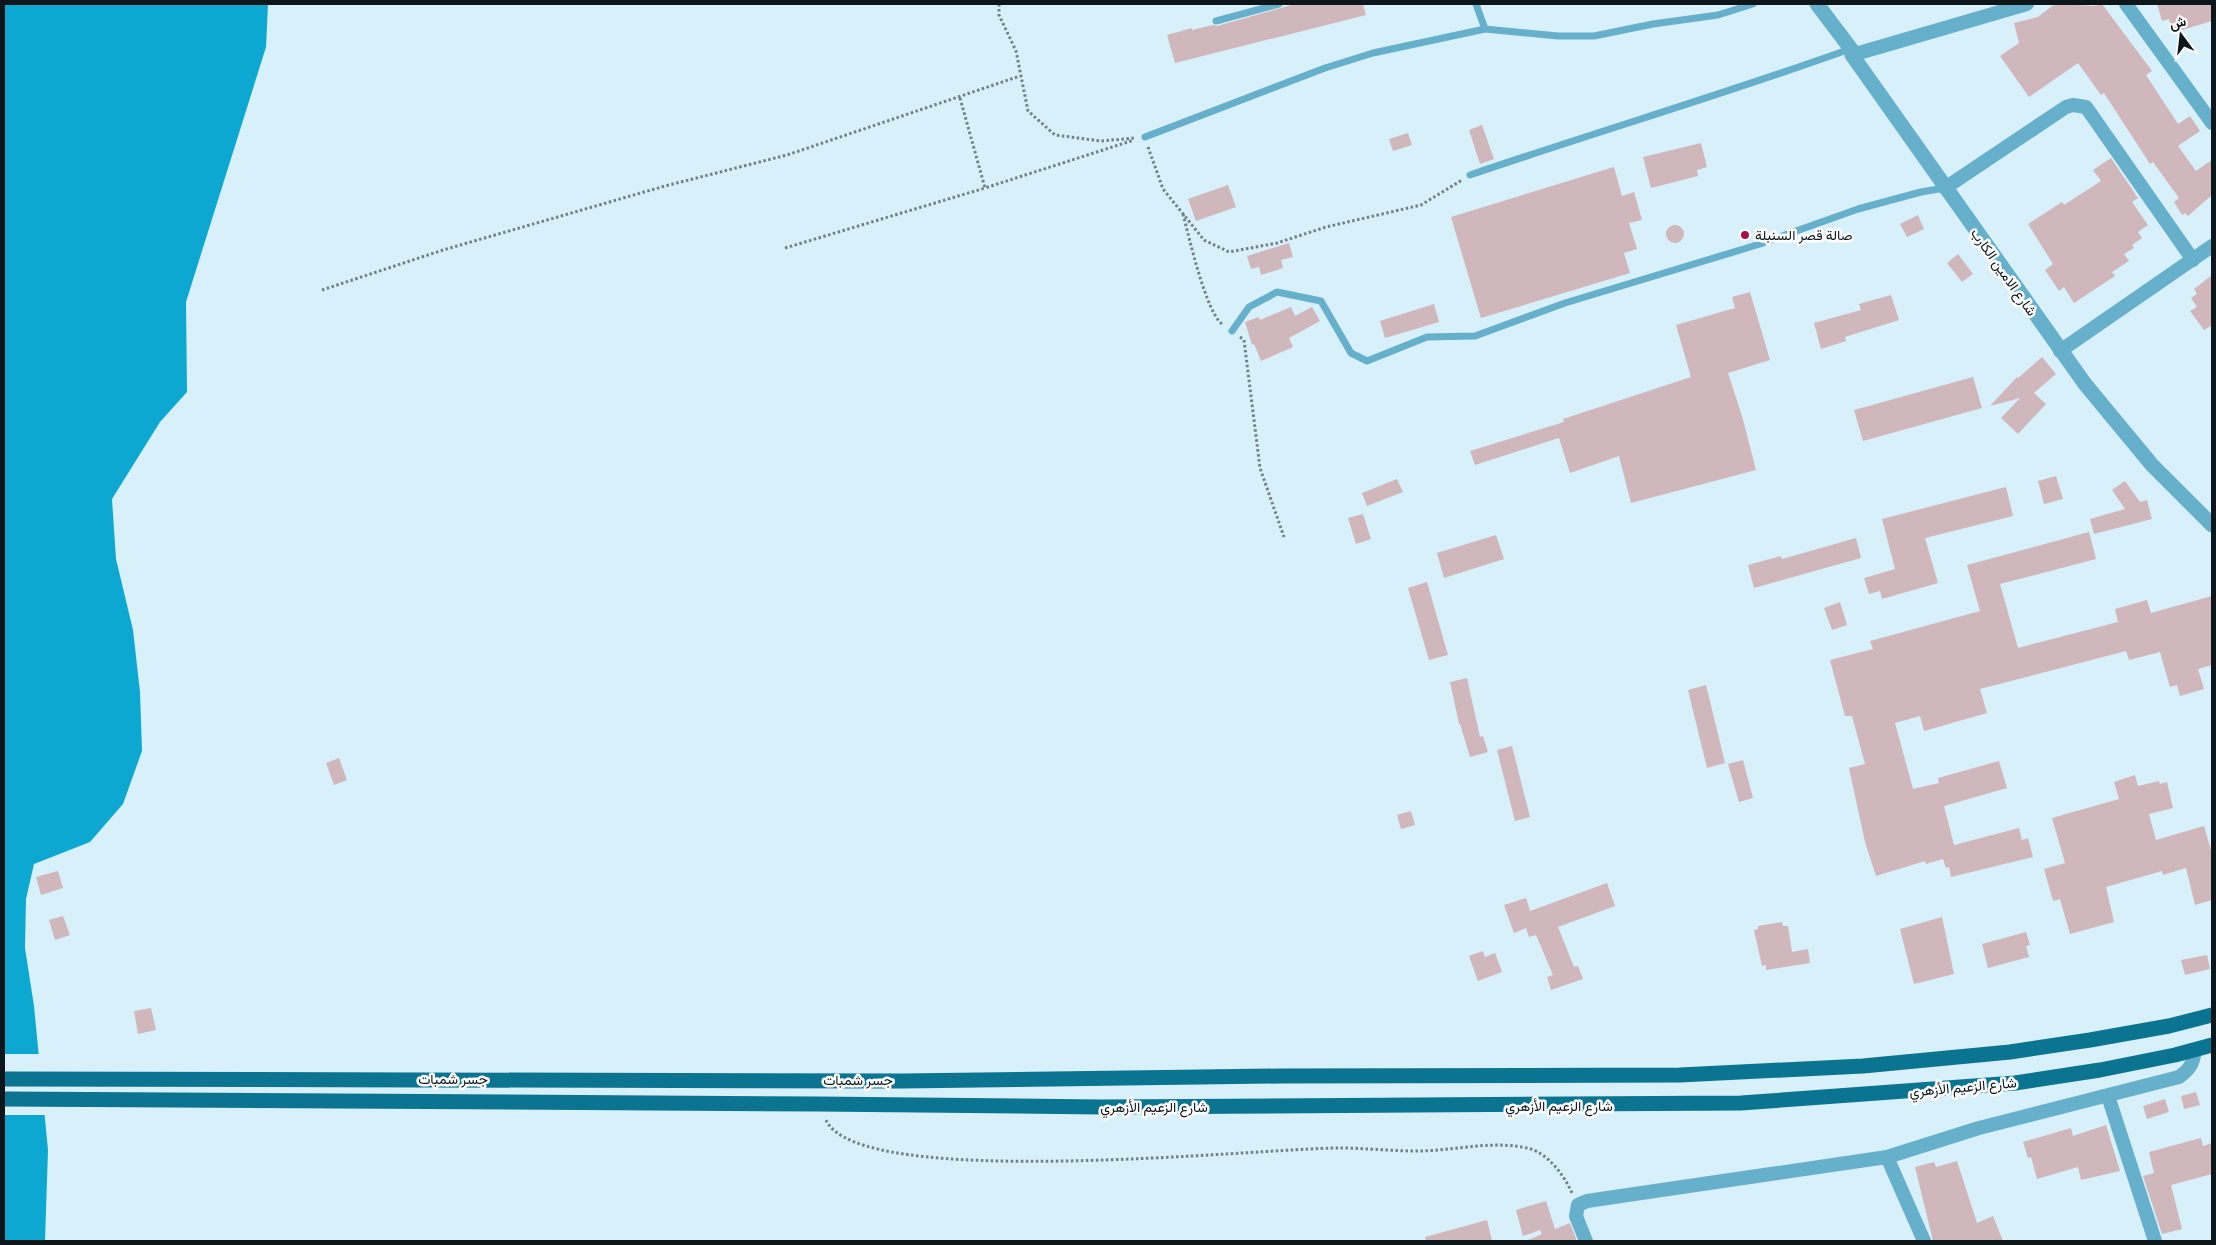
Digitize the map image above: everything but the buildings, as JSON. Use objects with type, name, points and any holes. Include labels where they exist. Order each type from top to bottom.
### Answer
[{"type":"main road","name":"جسر شمبات","points":[[4,1079],[902,1081],[1251,1076],[1680,1075],[1793,1070],[2010,1052],[2169,1026],[2212,1014]]},
{"type":"main road","name":"شارع الزعيم الأزهري","points":[[901,1104],[1110,1107],[1741,1103],[2015,1083],[2100,1070],[2212,1045]]},
{"type":"main road","name":"جسر شمبات","points":[[4,1099],[901,1104]]},
{"type":"street","name":"شارع الامين الكارب","points":[[1817,4],[2060,351],[2152,465],[2212,525]]},
{"type":"street","points":[[1851,52],[2027,4]]},
{"type":"street","points":[[2126,4],[2208,110],[2212,123]]},
{"type":"street","points":[[1945,188],[2066,107],[2073,105],[2086,107],[2193,260]]},
{"type":"street","points":[[2060,351],[2212,246]]},
{"type":"street","points":[[1586,1241],[1576,1216],[1578,1206],[1587,1201],[1887,1157],[1979,1128],[2179,1077],[2190,1070],[2194,1062],[2195,1050]]},
{"type":"street","points":[[2108,1096],[2155,1241]]},
{"type":"street","points":[[1887,1157],[1924,1241]]},
{"type":"lane","points":[[1216,20],[1279,4]]},
{"type":"lane","points":[[1476,4],[1485,29]]},
{"type":"lane","points":[[1145,137],[1325,68],[1373,53],[1485,29],[1558,36],[1594,36],[1653,24],[1718,15],[1753,4]]},
{"type":"lane","points":[[1470,175],[1674,107],[1851,52]]},
{"type":"lane","points":[[1232,331],[1249,307],[1277,292],[1321,301],[1351,352],[1367,361],[1427,337],[1475,336],[1566,303],[1760,244],[1858,209],[1921,192],[1945,188]]},
{"type":"path","points":[[999,4],[999,15],[1016,51],[1028,111],[1054,135],[1101,141],[1145,137]]},
{"type":"path","points":[[322,290],[453,248],[665,186],[787,155],[960,98],[1020,76]]},
{"type":"path","points":[[960,98],[985,188]]},
{"type":"path","points":[[785,248],[985,188],[1145,137]]},
{"type":"path","points":[[1145,137],[1163,189],[1204,240],[1229,252],[1277,243],[1326,227],[1421,205],[1470,175]]},
{"type":"path","points":[[1182,211],[1202,281],[1216,320],[1244,340],[1260,468],[1284,537]]},
{"type":"path","points":[[818,1104],[828,1124],[842,1138],[863,1145],[903,1155],[1007,1162],[1146,1158],[1340,1148],[1419,1151],[1475,1145],[1528,1148],[1556,1165],[1578,1206]]},
{"type":"water","points":[[4,4],[268,4],[266,47],[186,302],[187,392],[160,422],[112,499],[116,559],[133,630],[140,692],[142,751],[123,804],[90,842],[34,864],[26,899],[25,948],[34,1006],[48,1150],[45,1241],[4,1241]]},
{"type":"pier","points":[[4,1054],[41,1054],[47,1115],[4,1115]]},
{"type":"place","name":"صالة قصر السنبلة","points":[[1745,235]]}]
